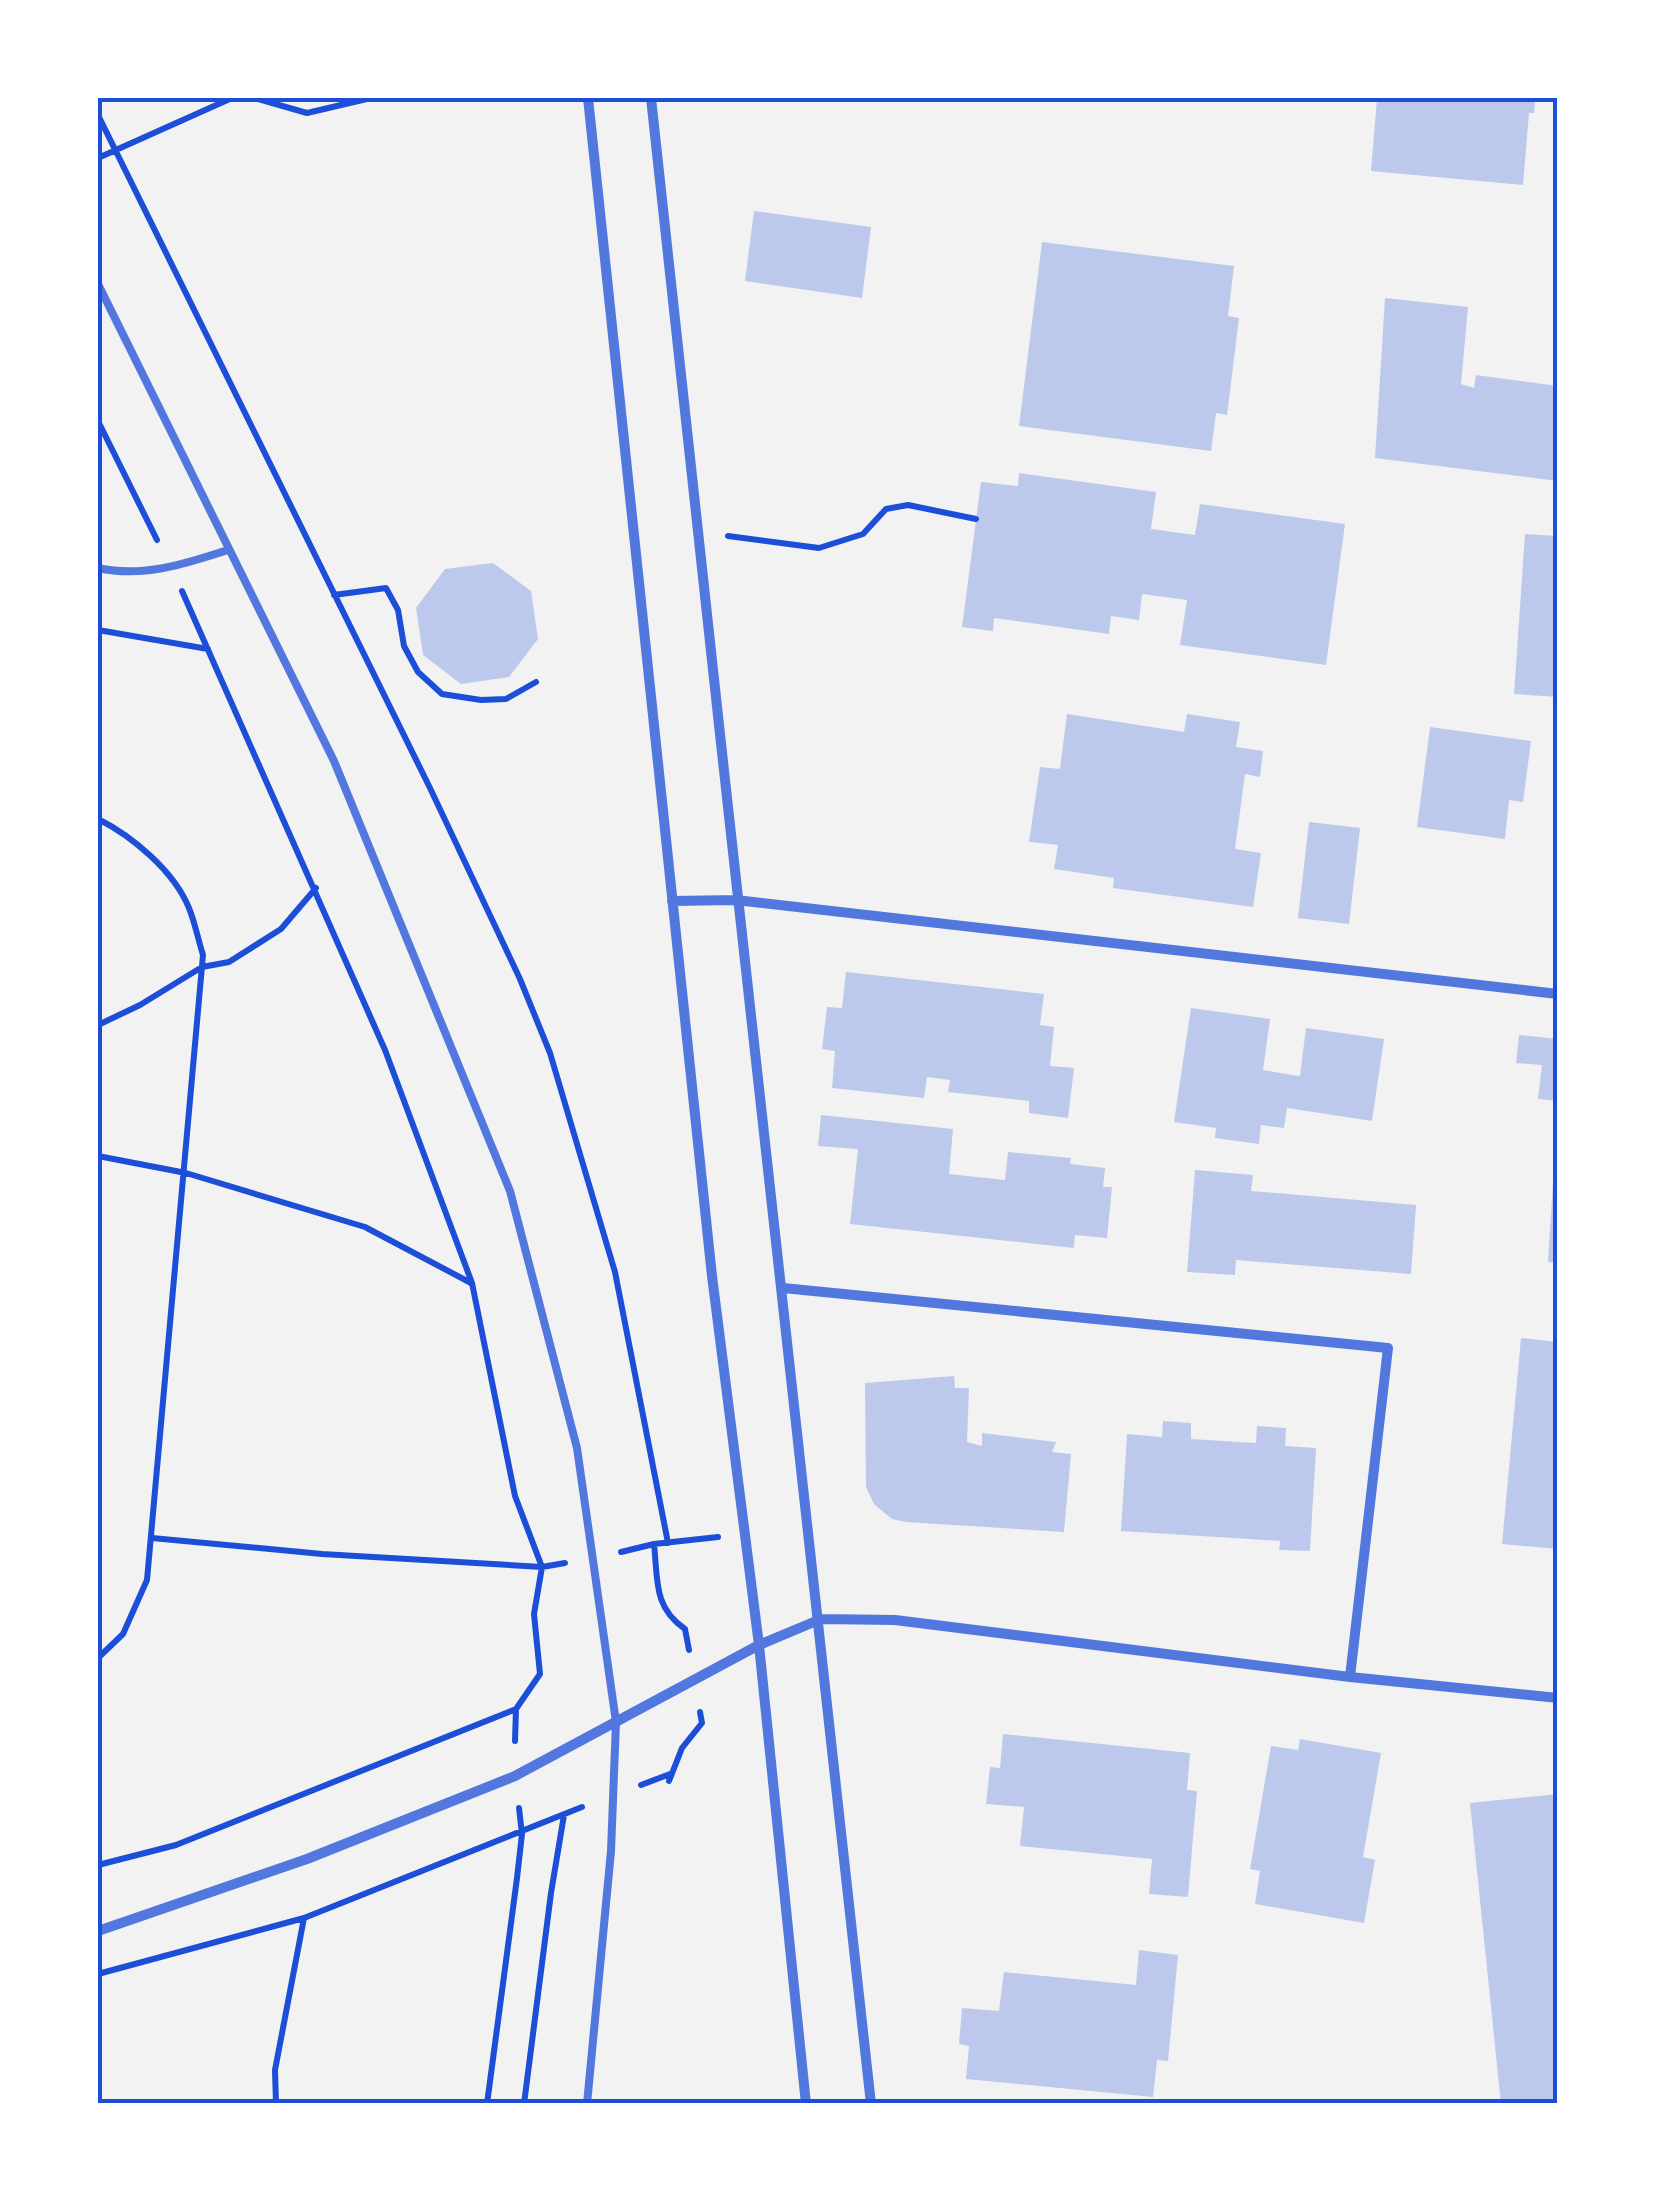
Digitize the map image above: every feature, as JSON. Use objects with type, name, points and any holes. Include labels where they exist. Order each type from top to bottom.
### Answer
[{"type":"street","points":[[588,98],[712,1276],[760,1645],[806,2104]]},
{"type":"street","points":[[651,98],[736,900],[821,1619],[872,2104]]},
{"type":"street","points":[[672,901],[736,900],[1558,994]]},
{"type":"street","points":[[783,1288],[1388,1348],[1350,1677]]},
{"type":"street","points":[[98,1931],[307,1859],[515,1776],[760,1645],[821,1619],[895,1620],[1350,1677],[1558,1698]]},
{"type":"lane","points":[[98,284],[334,761],[510,1190],[577,1448],[616,1722],[611,1851],[586,2104]]},
{"type":"lane","points":[[98,568],[113,572],[172,568],[228,550]]},
{"type":"path","points":[[98,158],[232,98]]},
{"type":"path","points":[[254,98],[307,113],[372,98]]},
{"type":"path","points":[[98,115],[504,944],[550,1053],[616,1272],[668,1543],[718,1536]]},
{"type":"path","points":[[98,421],[172,568],[316,888],[385,1050],[472,1284],[515,1496],[542,1567],[534,1614],[540,1674],[516,1710],[515,1776]]},
{"type":"path","points":[[696,532],[819,548],[863,534],[886,508],[908,506],[976,519]]},
{"type":"path","points":[[334,596],[386,588],[398,610],[404,646],[418,672],[442,694],[506,700],[536,682]]},
{"type":"path","points":[[98,630],[208,649]]},
{"type":"path","points":[[98,819],[116,828],[158,864],[188,904],[203,955],[147,1580],[123,1634],[98,1658]]},
{"type":"path","points":[[98,1025],[202,967],[229,962],[281,930],[316,888]]},
{"type":"path","points":[[98,1156],[186,1173],[364,1227],[472,1284]]},
{"type":"path","points":[[152,1538],[322,1554],[542,1567],[654,1544]]},
{"type":"path","points":[[98,1864],[176,1845],[516,1710]]},
{"type":"path","points":[[524,2104],[550,1893],[564,1814]]},
{"type":"path","points":[[98,1974],[304,1918],[522,1834],[486,2104]]},
{"type":"path","points":[[276,2104],[274,2070],[304,1918]]},
{"type":"building","points":[[1377,98],[1535,98],[1534,113],[1529,113],[1523,185],[1371,171]]},
{"type":"building","points":[[754,211],[871,227],[862,298],[745,281]]},
{"type":"building","points":[[1042,242],[1234,266],[1228,316],[1239,318],[1227,415],[1216,413],[1211,451],[1019,426]]},
{"type":"building","points":[[1385,298],[1468,307],[1461,384],[1474,388],[1476,375],[1558,386],[1558,481],[1375,458]]},
{"type":"building","points":[[1019,473],[1156,492],[1151,529],[1195,535],[1200,504],[1345,524],[1326,665],[1180,645],[1187,600],[1142,594],[1139,620],[1111,616],[1109,634],[994,618],[993,631],[962,627],[981,482],[1018,486]]},
{"type":"building","points":[[1525,534],[1558,536],[1558,697],[1514,694]]},
{"type":"building","points":[[493,563],[531,591],[538,639],[509,677],[461,684],[423,655],[416,608],[445,569]]},
{"type":"building","points":[[1067,714],[1184,732],[1187,714],[1240,722],[1236,747],[1263,751],[1260,777],[1245,774],[1235,849],[1261,853],[1253,907],[1113,888],[1114,878],[1054,869],[1058,845],[1029,842],[1040,767],[1060,769]]},
{"type":"building","points":[[1430,727],[1531,741],[1523,802],[1509,800],[1505,839],[1417,827]]},
{"type":"building","points":[[1309,822],[1360,828],[1349,924],[1298,918]]},
{"type":"building","points":[[846,972],[1044,994],[1040,1025],[1054,1027],[1050,1066],[1074,1068],[1068,1118],[1029,1113],[1029,1101],[948,1092],[950,1080],[927,1077],[924,1098],[832,1088],[835,1051],[822,1049],[827,1007],[842,1008]]},
{"type":"building","points":[[1191,1008],[1270,1019],[1263,1070],[1292,1075],[1300,1076],[1306,1028],[1384,1039],[1372,1121],[1287,1108],[1284,1128],[1261,1125],[1259,1144],[1215,1138],[1216,1128],[1174,1122]]},
{"type":"building","points":[[1519,1035],[1558,1039],[1558,1101],[1538,1099],[1542,1065],[1516,1063]]},
{"type":"building","points":[[821,1115],[953,1129],[949,1174],[1005,1180],[1008,1152],[1071,1158],[1070,1164],[1105,1168],[1103,1187],[1112,1187],[1107,1238],[1075,1235],[1074,1248],[850,1224],[858,1149],[818,1146]]},
{"type":"building","points":[[1195,1170],[1253,1175],[1251,1191],[1416,1205],[1411,1274],[1236,1260],[1235,1275],[1187,1272]]},
{"type":"building","points":[[1553,1182],[1558,1182],[1558,1263],[1548,1262]]},
{"type":"building","points":[[1521,1338],[1558,1342],[1558,1549],[1502,1544]]},
{"type":"building","points":[[954,1376],[955,1388],[969,1388],[967,1442],[982,1446],[982,1433],[1056,1442],[1052,1452],[1071,1454],[1064,1532],[906,1522],[892,1519],[874,1504],[866,1487],[865,1383]]},
{"type":"building","points":[[1163,1421],[1191,1423],[1191,1439],[1256,1443],[1257,1426],[1286,1428],[1285,1446],[1316,1448],[1310,1551],[1279,1550],[1280,1541],[1121,1531],[1127,1434],[1162,1437]]},
{"type":"building","points":[[1003,1734],[1190,1753],[1187,1790],[1197,1791],[1188,1897],[1149,1894],[1152,1859],[1020,1846],[1024,1807],[986,1804],[990,1767],[1000,1768]]},
{"type":"building","points":[[1300,1739],[1381,1753],[1363,1857],[1375,1860],[1364,1923],[1255,1904],[1260,1871],[1250,1869],[1271,1746],[1298,1750]]},
{"type":"building","points":[[1558,1794],[1558,2104],[1501,2104],[1470,1803]]},
{"type":"building","points":[[1139,1950],[1178,1955],[1168,2061],[1157,2060],[1153,2097],[966,2079],[969,2046],[959,2044],[962,2008],[999,2011],[1004,1972],[1136,1985]]}]
